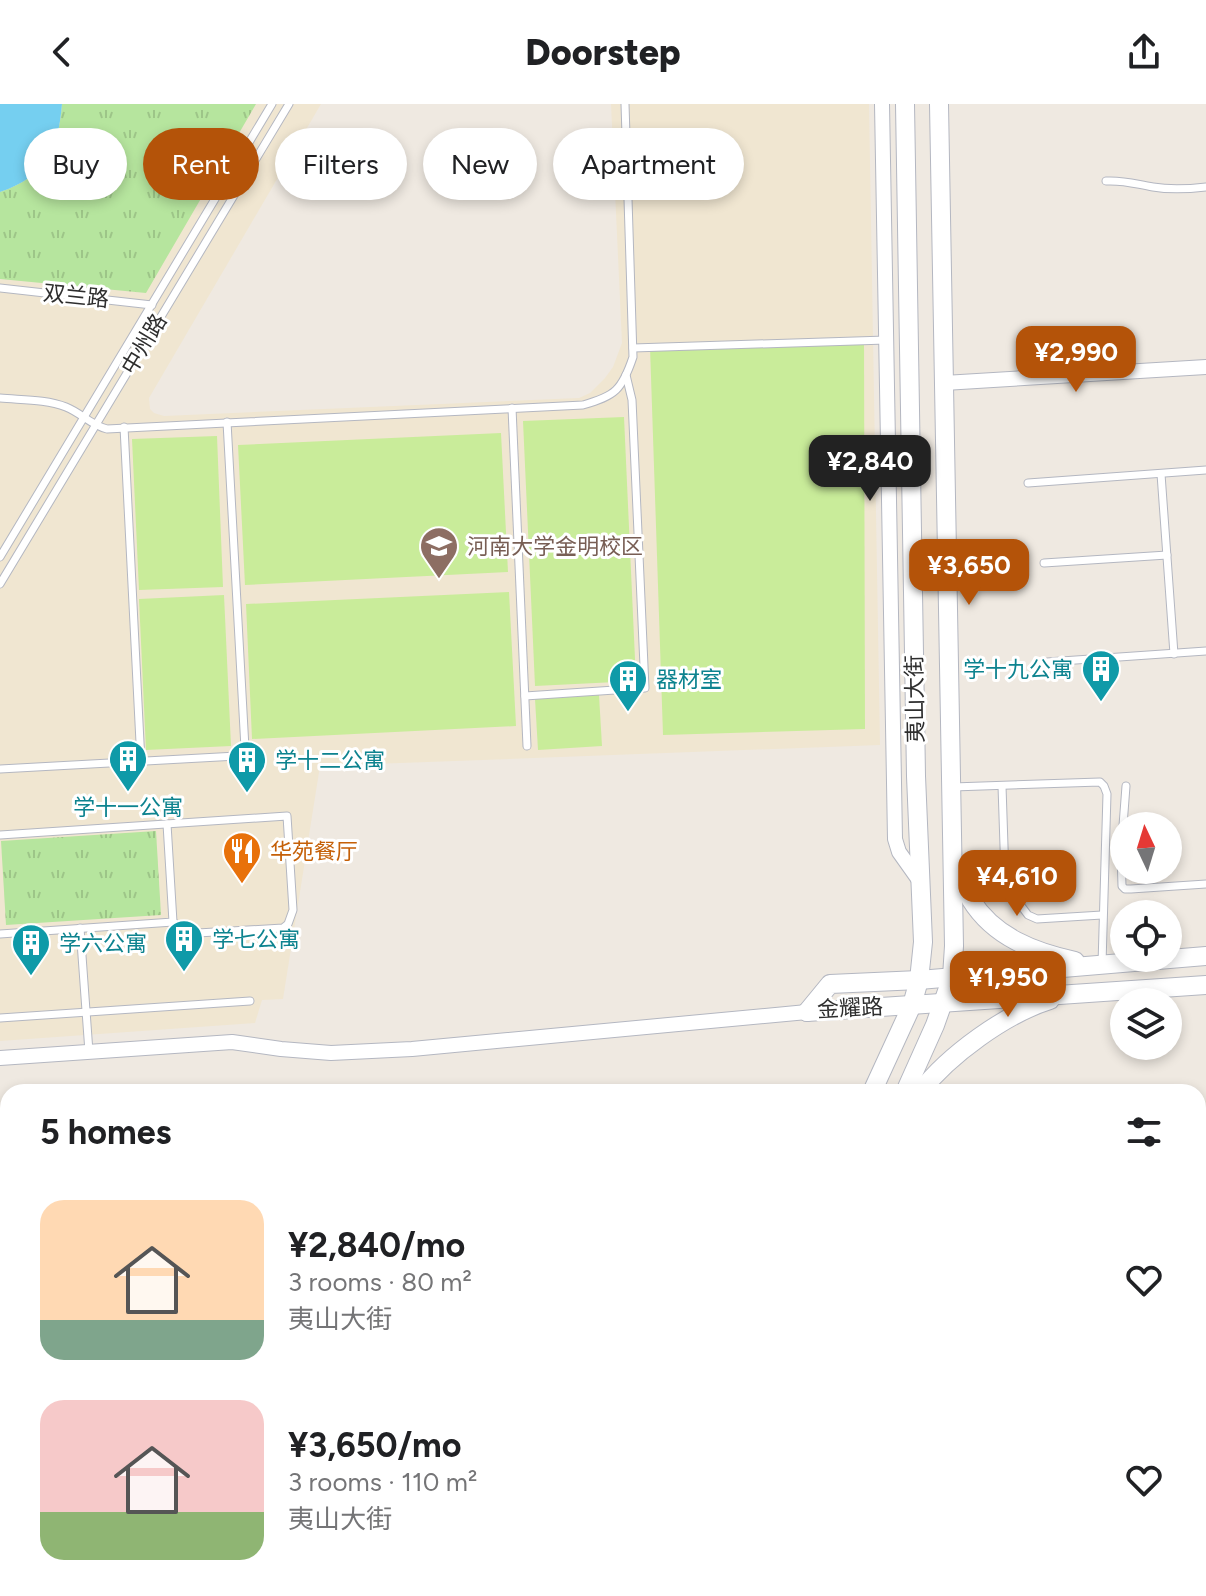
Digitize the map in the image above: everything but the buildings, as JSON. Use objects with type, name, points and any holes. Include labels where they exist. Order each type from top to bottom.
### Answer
[{"type":"main road","name":"夷山大街","points":[[876,1084],[912,1005],[919,980],[923,942],[916,776],[905,104]]},
{"type":"main road","name":"夷山大街","points":[[908,1084],[952,977],[954,946],[939,104]]},
{"type":"main road","points":[[952,857],[969,897],[1000,933],[1029,948],[1098,964]]},
{"type":"main road","name":"金耀路","points":[[807,1012],[830,984],[919,980],[1206,956]]},
{"type":"main road","name":"金耀路","points":[[807,1012],[1206,985]]},
{"type":"main road","points":[[928,1084],[987,1031],[1042,1003],[1074,993]]},
{"type":"street","points":[[882,104],[895,839],[899,852],[921,883]]},
{"type":"street","points":[[944,383],[1206,367]]},
{"type":"street","points":[[0,1058],[232,1042],[331,1053],[412,1049],[807,1012]]},
{"type":"lane","name":"中州路","points":[[0,557],[272,104]]},
{"type":"lane","name":"中州路","points":[[0,584],[289,104]]},
{"type":"lane","points":[[0,398],[67,407],[95,426],[107,429],[583,405],[605,398],[620,388],[633,357],[625,104]]},
{"type":"lane","points":[[1106,181],[1125,180],[1171,189],[1206,187]]},
{"type":"lane","name":"双兰路","points":[[0,288],[152,305]]},
{"type":"lane","points":[[633,348],[886,340]]},
{"type":"lane","points":[[525,696],[645,688],[632,400],[626,375]]},
{"type":"lane","points":[[512,408],[527,746]]},
{"type":"lane","points":[[0,769],[237,756],[245,748],[227,422]]},
{"type":"lane","points":[[124,427],[141,762]]},
{"type":"lane","points":[[1028,483],[1206,470]]},
{"type":"lane","points":[[1161,474],[1174,654]]},
{"type":"lane","points":[[1044,563],[1167,555]]},
{"type":"lane","points":[[1047,662],[1206,651]]},
{"type":"lane","points":[[951,787],[1100,782],[1104,786],[1107,794],[1098,964]]},
{"type":"lane","points":[[1002,786],[1005,876],[1010,891],[1028,915],[1037,919],[1102,915]]},
{"type":"lane","points":[[1126,786],[1122,886],[1131,889],[1206,884]]},
{"type":"lane","points":[[0,835],[287,816],[293,910],[288,924],[283,928],[198,933],[173,922],[0,934]]},
{"type":"lane","points":[[167,824],[173,922]]},
{"type":"lane","points":[[80,928],[89,1052]]},
{"type":"lane","points":[[0,1018],[250,1001]]},
{"type":"shaded area","name":"河南大学金明校区","points":[[0,104],[321,104],[307,128],[275,128],[275,183],[149,398],[150,409],[164,416],[579,398],[590,393],[605,378],[622,343],[615,200],[744,200],[744,128],[612,128],[611,104],[869,104],[880,745],[320,766],[283,999],[262,1000],[255,1023],[0,1041]]},
{"type":"green space","points":[[62,104],[256,104],[242,128],[143,128],[143,200],[200,200],[146,293],[0,279],[0,192],[24,181],[24,200],[127,200],[127,128],[58,128]]},
{"type":"green space","points":[[864,337],[865,729],[663,735],[650,347]]},
{"type":"green space","points":[[624,417],[636,681],[535,686],[523,421]]},
{"type":"green space","points":[[501,433],[508,572],[245,585],[238,445]]},
{"type":"green space","points":[[217,436],[223,587],[139,590],[132,439]]},
{"type":"green space","points":[[509,592],[516,726],[252,739],[246,604]]},
{"type":"green space","points":[[224,595],[231,746],[146,750],[139,599]]},
{"type":"green space","points":[[599,695],[602,746],[538,750],[535,699]]},
{"type":"green space","points":[[156,831],[161,915],[6,925],[1,841]]},
{"type":"water","points":[[0,104],[62,104],[58,128],[24,128],[24,181],[0,192]]},
{"type":"place","name":"河南大学金明校区","points":[[439,580]]},
{"type":"place","name":"学十九公寓","points":[[1101,703]]},
{"type":"place","name":"器材室","points":[[628,713]]},
{"type":"place","name":"学十一公寓","points":[[128,793]]},
{"type":"place","name":"学十二公寓","points":[[247,794]]},
{"type":"place","name":"华苑餐厅","points":[[242,885]]},
{"type":"place","name":"学七公寓","points":[[184,973]]},
{"type":"place","name":"学六公寓","points":[[31,977]]}]
